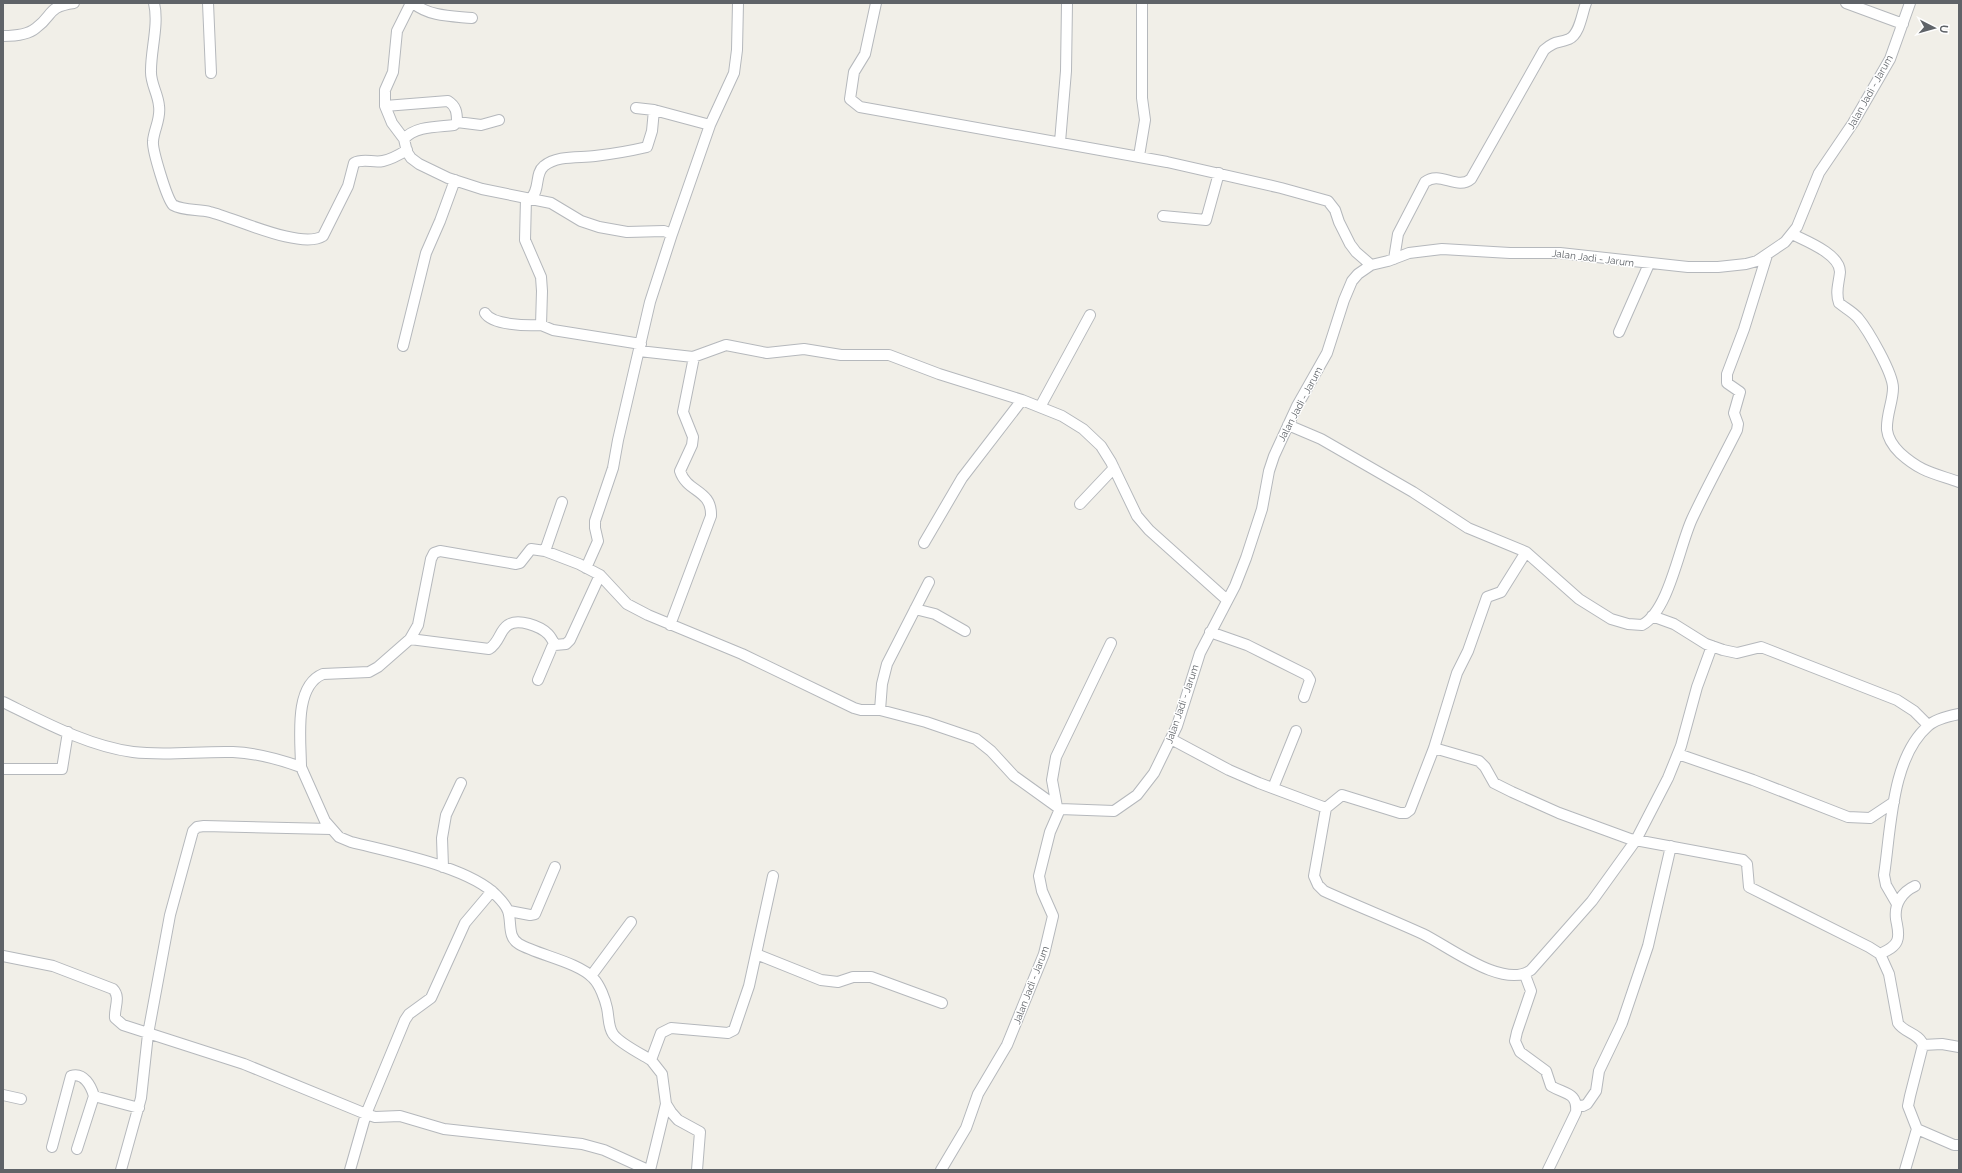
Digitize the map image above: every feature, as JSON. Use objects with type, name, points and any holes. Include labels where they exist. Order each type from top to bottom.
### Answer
[{"type":"street","points":[[3,36],[16,35],[35,30],[49,12],[56,7],[69,3]]},
{"type":"street","points":[[154,3],[155,19],[150,72],[152,85],[159,104],[160,118],[155,130],[153,143],[168,195],[173,205],[212,212],[283,235],[307,240],[316,240],[322,236],[348,186],[354,163],[363,160],[381,162],[407,150]]},
{"type":"street","points":[[208,3],[211,73]]},
{"type":"street","points":[[472,18],[440,15],[425,11],[412,3],[397,31],[393,72],[385,90],[385,106],[392,123],[404,139],[411,158],[419,164],[455,180],[482,189],[551,203],[581,221],[599,227],[627,232],[667,232],[672,234]]},
{"type":"street","points":[[586,568],[598,541],[595,521],[617,456],[620,434],[650,302],[710,125],[734,73],[737,50],[738,3]]},
{"type":"street","points":[[876,3],[865,54],[854,72],[850,99],[853,103],[865,109],[1139,156],[1219,174],[1328,202],[1333,205],[1350,244],[1356,252],[1371,265]]},
{"type":"street","points":[[1060,142],[1066,71],[1067,3]]},
{"type":"street","points":[[1139,156],[1145,120],[1142,98],[1142,3]]},
{"type":"street","points":[[1394,259],[1398,234],[1425,182],[1430,178],[1435,178],[1460,184],[1467,183],[1471,179],[1544,50],[1552,43],[1568,40],[1573,37],[1578,28],[1586,3]]},
{"type":"street","points":[[1846,3],[1902,24]]},
{"type":"street","name":"Jalan Jadi - Jarum","points":[[941,1170],[966,1128],[978,1094],[1008,1045],[1044,954],[1053,916],[1042,891],[1039,876],[1050,832],[1059,808],[1106,812],[1114,811],[1125,805],[1137,795],[1154,773],[1172,739],[1200,653],[1227,600],[1246,558],[1262,509],[1269,471],[1288,425],[1327,353],[1336,321],[1352,281],[1358,274],[1371,265],[1394,259],[1409,253],[1442,249],[1503,253],[1560,253],[1688,268],[1746,264],[1767,255],[1785,242],[1792,234],[1819,173],[1853,123],[1882,75],[1890,59],[1910,3]]},
{"type":"street","points":[[385,106],[448,102],[455,108],[457,122]]},
{"type":"street","points":[[636,108],[654,110],[710,125]]},
{"type":"street","points":[[528,199],[534,196],[537,188],[538,175],[543,167],[549,162],[565,158],[595,156],[647,147],[652,131],[654,110]]},
{"type":"street","points":[[404,139],[415,130],[454,125],[457,122],[481,125],[499,120]]},
{"type":"street","points":[[1163,216],[1206,220],[1219,174]]},
{"type":"street","points":[[404,346],[426,253],[455,180]]},
{"type":"street","points":[[528,199],[525,240],[541,276],[541,325]]},
{"type":"street","points":[[1792,234],[1834,258],[1840,270],[1837,288],[1839,302],[1866,328],[1892,380],[1892,400],[1887,421],[1888,438],[1897,449],[1918,468],[1959,482]]},
{"type":"street","points":[[1288,425],[1321,439],[1413,492],[1468,528],[1526,552],[1579,599],[1611,619],[1628,624],[1642,625],[1652,616],[1663,599],[1669,586],[1692,518],[1737,430],[1738,424],[1734,413],[1740,392],[1727,383],[1726,378],[1744,329],[1767,255]]},
{"type":"street","points":[[1618,332],[1649,264]]},
{"type":"street","points":[[485,313],[490,319],[496,321],[519,325],[541,325],[553,330],[694,357],[726,345],[767,353],[804,349],[841,355],[881,354],[897,357],[939,374],[1022,400],[1062,416],[1083,429],[1100,446],[1114,468],[1138,516],[1149,530],[1227,600]]},
{"type":"street","points":[[1040,407],[1090,315]]},
{"type":"street","points":[[670,625],[711,516],[711,506],[708,501],[686,481],[680,471],[692,445],[693,437],[683,412],[694,357]]},
{"type":"street","points":[[924,543],[962,478],[1022,400]]},
{"type":"street","points":[[1080,504],[1114,468]]},
{"type":"street","points":[[545,551],[562,502]]},
{"type":"street","points":[[3,956],[52,966],[113,989],[117,995],[115,1014],[117,1021],[123,1025],[244,1064],[375,1117],[400,1116],[444,1128],[582,1144],[604,1150],[649,1170],[666,1104],[662,1074],[650,1060],[614,1036],[611,1031],[607,1008],[602,993],[594,978],[546,954],[518,944],[513,938],[511,932],[509,911],[492,891],[480,882],[443,867],[351,842],[339,837],[325,821],[301,767],[302,703],[308,687],[318,676],[322,674],[369,672],[378,667],[410,639],[418,625],[431,559],[436,552],[440,551],[516,564],[520,562],[530,550],[545,551],[586,568],[600,575],[627,604],[670,625],[742,654],[858,710],[880,710],[926,722],[976,740],[991,751],[1014,776],[1059,808]]},
{"type":"street","points":[[1526,552],[1501,592],[1487,597],[1468,651],[1457,673],[1434,748],[1408,812],[1400,813],[1342,795],[1326,808],[1314,876],[1318,885],[1324,891],[1423,934],[1465,960],[1506,974],[1525,974],[1531,970],[1592,901],[1636,840],[1668,778],[1678,754],[1688,726],[1697,687],[1712,646]]},
{"type":"street","points":[[538,680],[549,652],[555,645],[566,644],[570,640],[600,575]]},
{"type":"street","points":[[880,710],[882,684],[887,664],[929,582]]},
{"type":"street","points":[[915,609],[935,614],[965,631]]},
{"type":"street","points":[[1652,616],[1674,624],[1712,646],[1737,653],[1758,647],[1769,650],[1897,700],[1914,711],[1928,725]]},
{"type":"street","points":[[410,639],[489,649],[498,641],[502,631],[507,625],[520,622],[548,634],[555,645]]},
{"type":"street","points":[[1210,632],[1247,645],[1307,675],[1310,680],[1304,697]]},
{"type":"street","points":[[1059,808],[1052,780],[1056,757],[1111,643]]},
{"type":"street","points":[[3,702],[68,732],[120,750],[134,752],[234,752],[264,756],[301,767]]},
{"type":"street","points":[[1897,904],[1886,885],[1884,876],[1894,802],[1900,772],[1908,750],[1928,725],[1959,714]]},
{"type":"street","points":[[1273,788],[1296,730]]},
{"type":"street","points":[[3,769],[62,769],[68,732]]},
{"type":"street","points":[[1172,739],[1229,770],[1326,808]]},
{"type":"street","points":[[1434,748],[1479,761],[1485,767],[1494,783],[1523,798],[1559,813],[1636,840],[1743,860],[1747,864],[1749,887],[1869,947],[1880,954],[1889,974],[1898,1023],[1903,1029],[1921,1040],[1924,1045],[1908,1106],[1917,1129],[1905,1170]]},
{"type":"street","points":[[1678,754],[1753,780],[1848,817],[1870,818],[1894,802]]},
{"type":"street","points":[[443,867],[442,838],[446,815],[461,783]]},
{"type":"street","points":[[121,1170],[139,1108],[148,1034],[170,915],[193,831],[197,827],[204,826],[331,829]]},
{"type":"street","points":[[1577,1105],[1583,1106],[1587,1104],[1596,1091],[1599,1071],[1604,1057],[1617,1035],[1627,1009],[1648,946],[1671,846]]},
{"type":"street","points":[[509,911],[530,915],[535,914],[554,867]]},
{"type":"street","points":[[650,1060],[661,1033],[665,1030],[671,1028],[728,1033],[734,1030],[743,1009],[772,876]]},
{"type":"street","points":[[1880,954],[1891,948],[1897,940],[1897,904],[1903,894],[1915,886]]},
{"type":"street","points":[[350,1170],[366,1114],[405,1020],[409,1014],[431,998],[465,923],[492,891]]},
{"type":"street","points":[[591,976],[631,922]]},
{"type":"street","points":[[756,954],[821,980],[838,982],[853,977],[871,977],[942,1002]]},
{"type":"street","points":[[1525,974],[1531,991],[1517,1032],[1516,1045],[1520,1052],[1544,1068],[1551,1086],[1572,1096],[1576,1100],[1577,1105],[1576,1112],[1548,1170]]},
{"type":"street","points":[[1924,1045],[1942,1044],[1959,1047]]},
{"type":"street","points":[[52,1147],[71,1076],[80,1076],[85,1079],[94,1096],[77,1149]]},
{"type":"street","points":[[3,1095],[21,1099]]},
{"type":"street","points":[[94,1096],[139,1108]]},
{"type":"street","points":[[666,1104],[678,1120],[700,1132],[697,1170]]},
{"type":"street","points":[[1917,1129],[1954,1145],[1959,1145]]}]
